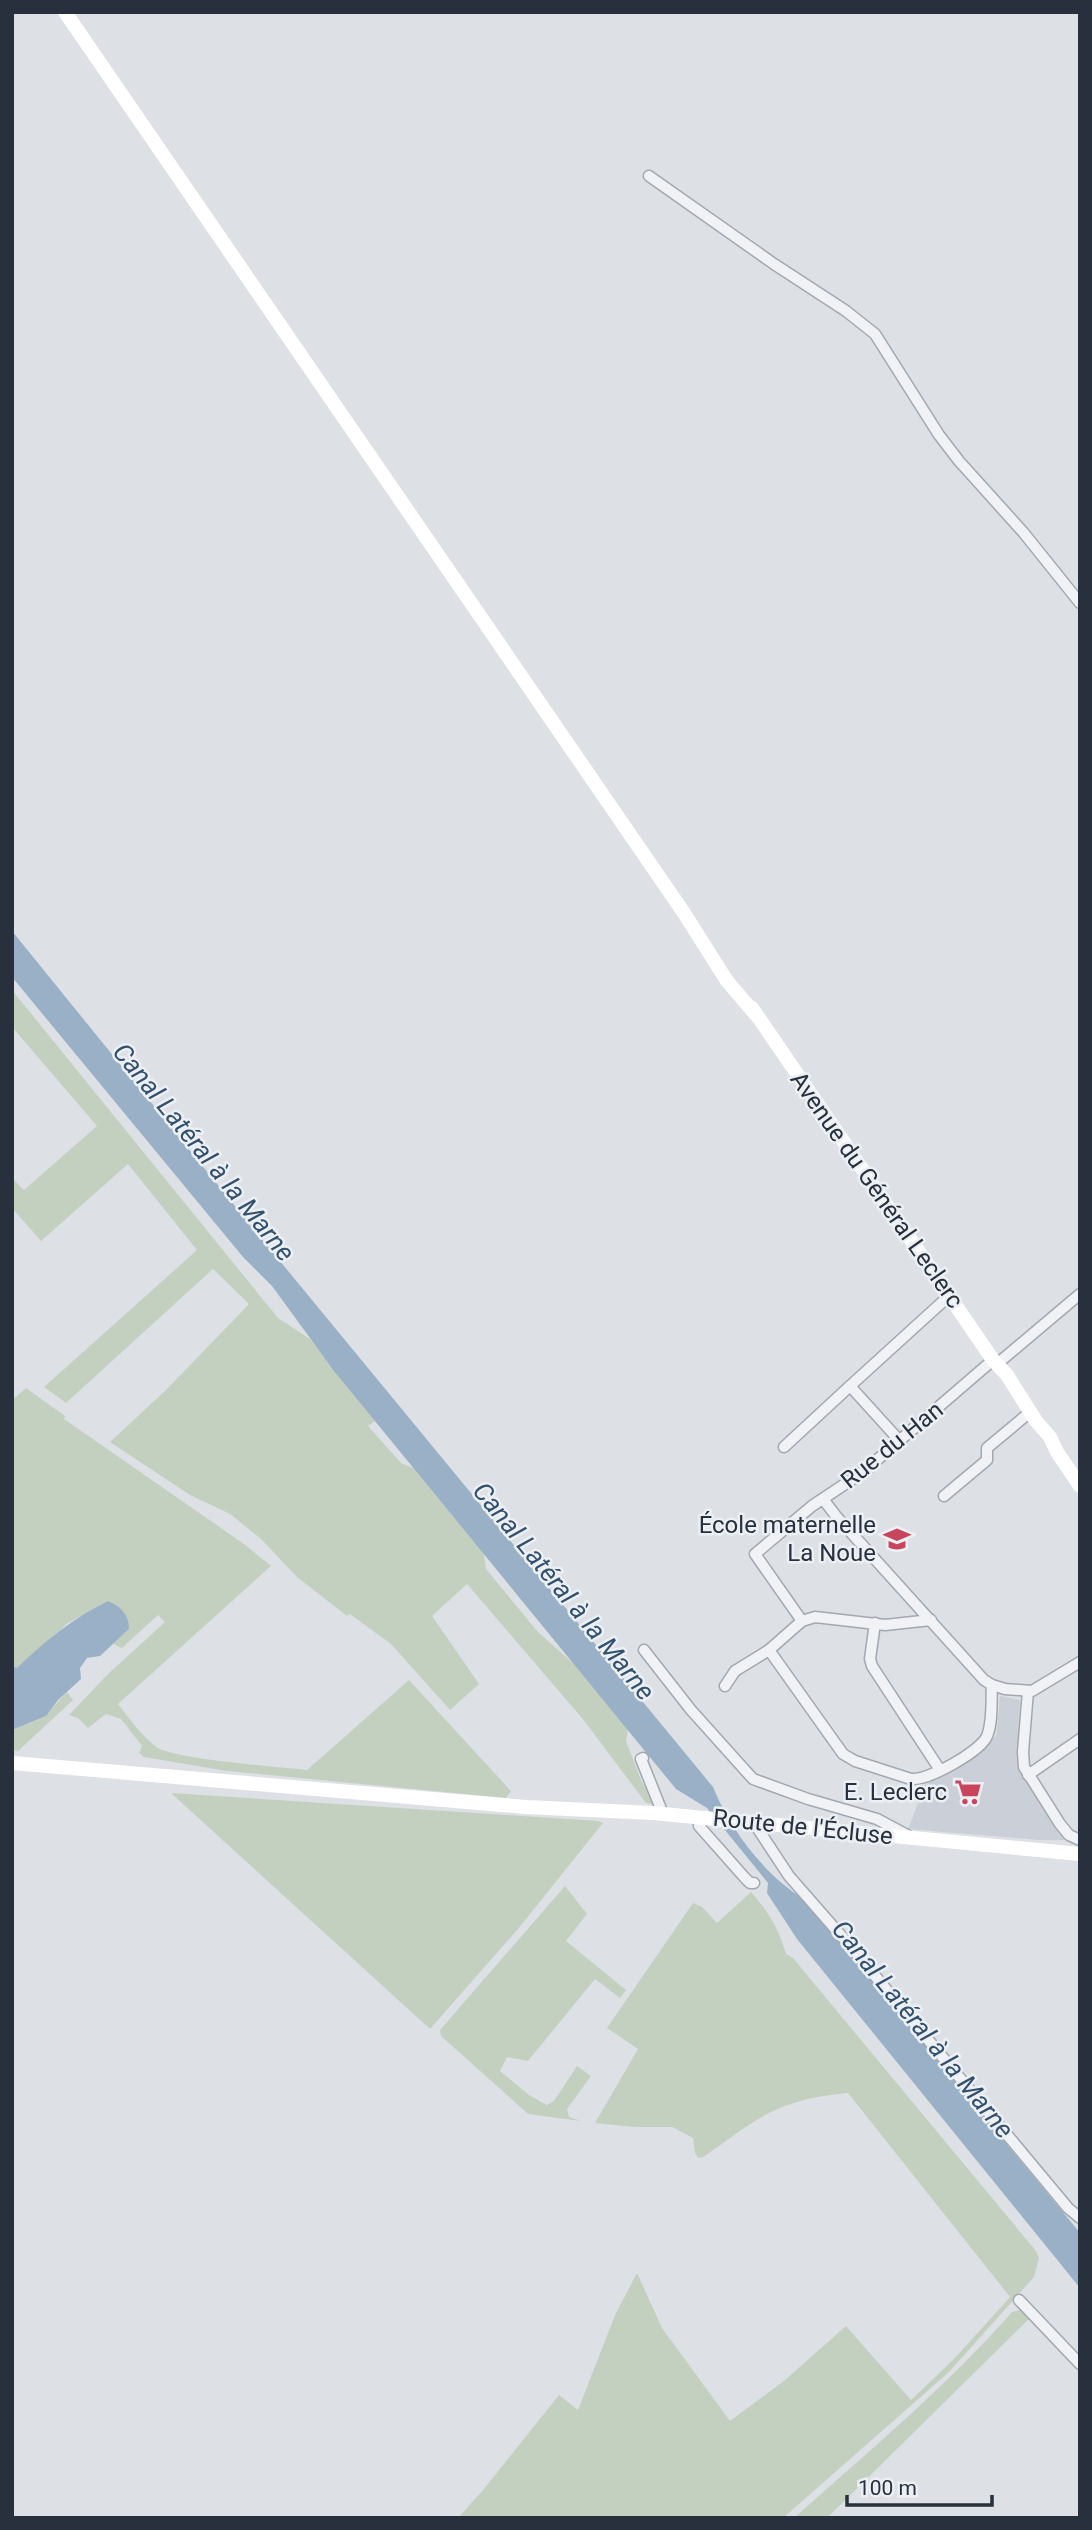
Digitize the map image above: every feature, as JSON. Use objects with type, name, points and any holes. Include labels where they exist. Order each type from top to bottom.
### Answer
[{"type":"main road","name":"Avenue du Général Leclerc","points":[[65,12],[658,876],[723,962],[757,1016],[995,1362],[1007,1374],[1029,1412],[1050,1437],[1056,1452],[1080,1486]]},
{"type":"main road","name":"Route de l'Écluse","points":[[12,1763],[527,1807],[699,1817],[1080,1854]]},
{"type":"street","points":[[649,176],[846,311],[875,334],[959,461],[1023,532],[1080,603]]},
{"type":"street","name":"Rue du Han","points":[[802,1622],[755,1554],[823,1499],[863,1472],[1080,1294]]},
{"type":"street","points":[[784,1447],[950,1295]]},
{"type":"street","points":[[850,1386],[899,1440]]},
{"type":"street","points":[[944,1496],[987,1460],[987,1448],[1029,1412]]},
{"type":"street","points":[[823,1499],[984,1680],[992,1685],[1028,1691],[1040,1688],[1080,1662]]},
{"type":"street","points":[[725,1686],[735,1671],[769,1650],[802,1622],[815,1617],[905,1624],[931,1620]]},
{"type":"street","points":[[875,1623],[870,1659],[872,1666],[940,1770]]},
{"type":"street","points":[[644,1650],[752,1779],[877,1819],[910,1838]]},
{"type":"street","points":[[769,1650],[838,1748],[849,1758],[911,1779],[921,1779],[940,1770],[964,1757],[982,1742],[987,1735],[992,1685]]},
{"type":"street","points":[[1028,1691],[1023,1761],[1028,1775],[1060,1824],[1069,1835],[1080,1840]]},
{"type":"street","points":[[1028,1775],[1080,1739]]},
{"type":"street","points":[[643,1758],[641,1759],[648,1779],[663,1814]]},
{"type":"street","points":[[699,1817],[699,1826],[745,1878],[754,1883]]},
{"type":"street","points":[[754,1823],[789,1876],[1068,2208],[1080,2218]]},
{"type":"street","points":[[1019,2300],[1080,2364]]},
{"type":"shaded area","points":[[1000,1696],[1020,1700],[1017,1765],[1065,1840],[908,1829],[925,1785],[996,1736]]},
{"type":"green space","points":[[12,990],[278,1318],[310,1339],[375,1421],[368,1426],[401,1463],[413,1468],[484,1554],[486,1569],[538,1632],[575,1665],[628,1729],[626,1741],[641,1780],[655,1805],[646,1803],[582,1718],[467,1584],[432,1616],[479,1684],[450,1710],[391,1644],[350,1614],[347,1616],[297,1577],[261,1539],[230,1514],[190,1495],[110,1442],[166,1390],[249,1304],[213,1269],[66,1403],[44,1387],[197,1250],[128,1164],[41,1241],[12,1208],[12,1178],[24,1190],[97,1126],[12,1027]]},
{"type":"green space","points":[[26,1388],[65,1416],[64,1419],[244,1544],[271,1566],[118,1704],[152,1744],[185,1756],[307,1770],[409,1680],[511,1791],[506,1798],[227,1771],[144,1757],[139,1753],[142,1746],[121,1719],[106,1714],[88,1728],[78,1718],[69,1715],[108,1674],[165,1622],[158,1615],[122,1648],[113,1644],[129,1629],[108,1601],[68,1623],[17,1668],[12,1666],[12,1400]]},
{"type":"green space","points":[[67,1692],[73,1700],[18,1751],[12,1750],[12,1730],[44,1717]]},
{"type":"green space","points":[[171,1793],[603,1823],[518,1929],[430,2029]]},
{"type":"green space","points":[[565,1886],[587,1914],[566,1941],[626,1990],[620,1998],[595,1979],[528,2061],[507,2057],[500,2071],[529,2095],[547,2105],[554,2101],[577,2066],[591,2076],[567,2109],[569,2117],[581,2121],[528,2114],[441,2036],[440,2030]]},
{"type":"green space","points":[[751,1892],[772,1921],[786,1954],[793,1958],[1036,2251],[1039,2258],[1034,2277],[949,2372],[783,2518],[458,2518],[559,2395],[578,2410],[615,2315],[637,2273],[662,2328],[730,2421],[785,2380],[846,2326],[911,2400],[954,2359],[1010,2297],[848,2093],[781,2107],[757,2119],[698,2158],[693,2138],[672,2127],[595,2123],[638,2049],[607,2028],[693,1903],[702,1907],[717,1923]]},
{"type":"green space","points":[[1020,2310],[1029,2319],[827,2518],[794,2518],[934,2392],[1012,2312]]},
{"type":"water","points":[[12,931],[713,1787],[729,1819],[750,1850],[776,1878],[804,1899],[1080,2233],[1080,2288],[797,1939],[767,1893],[768,1883],[707,1808],[676,1789],[334,1371],[272,1286],[243,1257],[12,977]]},
{"type":"water","points":[[108,1601],[123,1612],[128,1619],[129,1629],[100,1656],[87,1658],[80,1668],[81,1679],[58,1700],[46,1716],[12,1730],[12,1666],[17,1668],[60,1631]]},
{"type":"place","name":"École maternelle La Noue","points":[[897,1539]]},
{"type":"place","name":"E. Leclerc","points":[[968,1792]]},
{"type":"water label","name":"Canal Latéral à la Marne","points":[[204,1152]]},
{"type":"water label","name":"Canal Latéral à la Marne","points":[[564,1591]]},
{"type":"water label","name":"Canal Latéral à la Marne","points":[[923,2029]]}]
